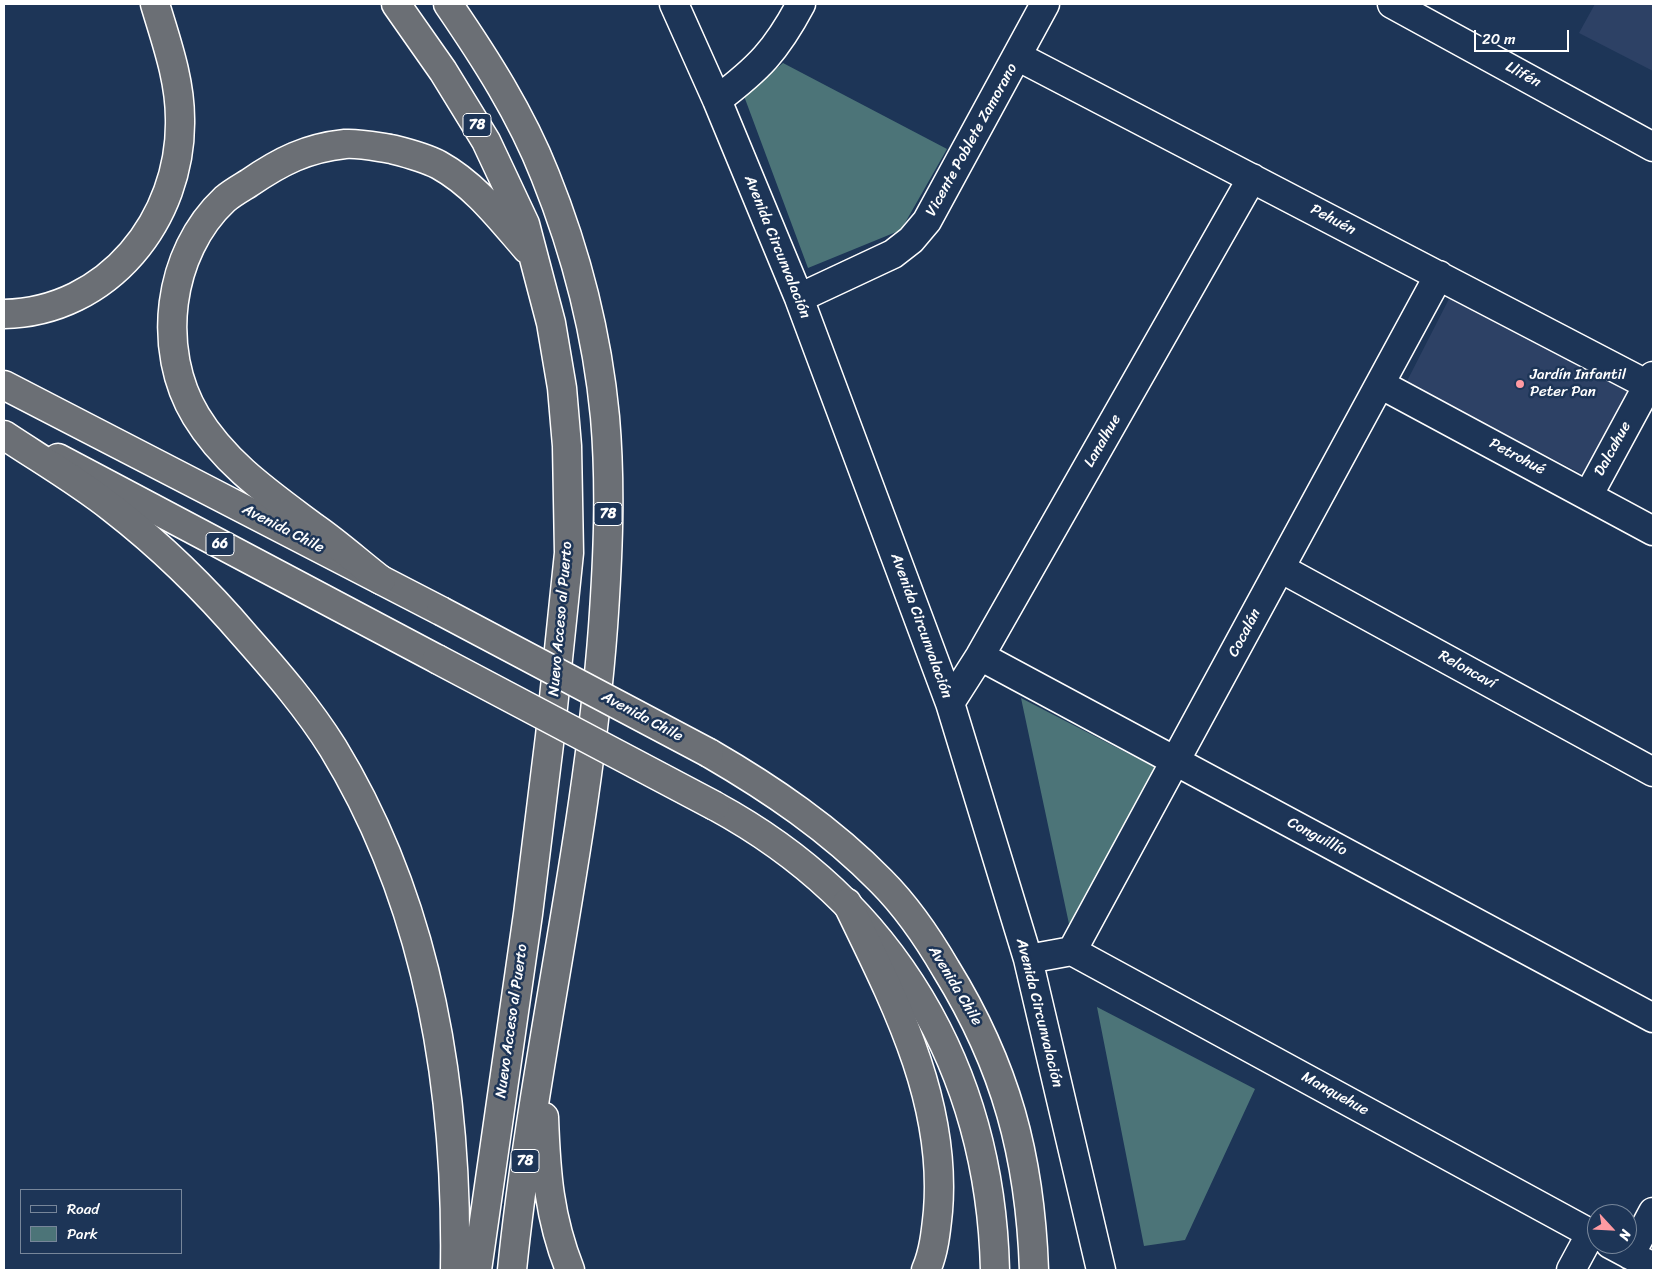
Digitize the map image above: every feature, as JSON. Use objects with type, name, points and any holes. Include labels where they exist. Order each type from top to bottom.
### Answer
[{"type":"highway","points":[[4,314],[34,312],[84,293],[125,260],[146,236],[159,215],[170,191],[176,168],[180,143],[180,117],[173,63],[155,4]]},
{"type":"highway","name":"Nuevo Acceso al Puerto","points":[[396,4],[443,70],[486,140],[510,189],[534,257],[552,323],[562,388],[567,446],[569,552],[551,726],[528,914],[477,1270]]},
{"type":"highway","name":"78","points":[[448,4],[498,82],[544,172],[566,233],[584,296],[597,355],[605,415],[609,475],[608,532],[599,680],[589,771],[542,1053],[522,1185],[512,1270]]},
{"type":"highway","points":[[381,580],[252,480],[211,438],[196,415],[182,389],[175,360],[172,329],[175,293],[183,264],[202,228],[225,199],[270,167],[294,156],[347,144],[407,153],[438,165],[465,182],[484,200],[534,257]]},
{"type":"highway","name":"Avenida Chile","points":[[4,385],[708,752],[759,782],[795,807],[854,855],[889,890],[935,950],[978,1023],[994,1059],[1007,1098],[1027,1183],[1034,1270]]},
{"type":"highway","name":"66","points":[[4,429],[715,806],[771,839],[823,880],[847,902]]},
{"type":"highway","points":[[4,435],[114,509],[199,585],[290,688],[332,747],[358,793],[380,837],[402,892],[418,942],[438,1030],[449,1113],[453,1174],[454,1270]]},
{"type":"highway","points":[[847,902],[895,1003],[927,1092],[936,1130],[940,1190],[936,1230],[926,1270]]},
{"type":"highway","points":[[847,902],[873,931],[918,995],[962,1084],[975,1124],[990,1198],[995,1270]]},
{"type":"highway","points":[[542,1053],[549,1186],[553,1222],[570,1270]]},
{"type":"street","name":"Avenida Circunvalación","points":[[674,4],[717,100],[799,298],[950,703],[1028,959],[1101,1270]]},
{"type":"street","points":[[717,100],[749,75],[772,52],[801,4]]},
{"type":"street","name":"Vicente Poblete Zamorano","points":[[799,298],[893,254],[910,240],[927,221],[941,199],[1045,4]]},
{"type":"street","name":"Llifén","points":[[1392,4],[1653,147]]},
{"type":"street","name":"Pehuén","points":[[1017,56],[1439,275],[1651,380]]},
{"type":"street","name":"Lanalhue","points":[[950,703],[980,656],[1252,178]]},
{"type":"street","name":"Cocalán","points":[[1072,951],[1439,275]]},
{"type":"street","name":"Dalcahue","points":[[1588,496],[1651,380]]},
{"type":"street","name":"Petrohué","points":[[1380,384],[1653,530]]},
{"type":"street","name":"Reloncaví","points":[[1280,568],[1653,772]]},
{"type":"street","name":"Conguillío","points":[[980,656],[1653,1018]]},
{"type":"street","points":[[1028,959],[1072,951]]},
{"type":"street","name":"Manquehue","points":[[1072,951],[1587,1231]]},
{"type":"street","points":[[1637,1227],[1653,1212]]},
{"type":"street","points":[[1571,1270],[1602,1254]]},
{"type":"shaded area","points":[[1595,4],[1653,4],[1653,71],[1579,33]]},
{"type":"shaded area","name":"Jardín Infantil Peter Pan","points":[[1452,293],[1634,384],[1586,476],[1406,383]]},
{"type":"green space","points":[[783,63],[947,149],[901,230],[808,268],[744,96]]},
{"type":"green space","points":[[1021,698],[1160,770],[1072,938]]},
{"type":"green space","points":[[1097,1007],[1255,1089],[1185,1240],[1144,1246]]},
{"type":"place","name":"Jardín Infantil Peter Pan","points":[[1520,384]]}]
